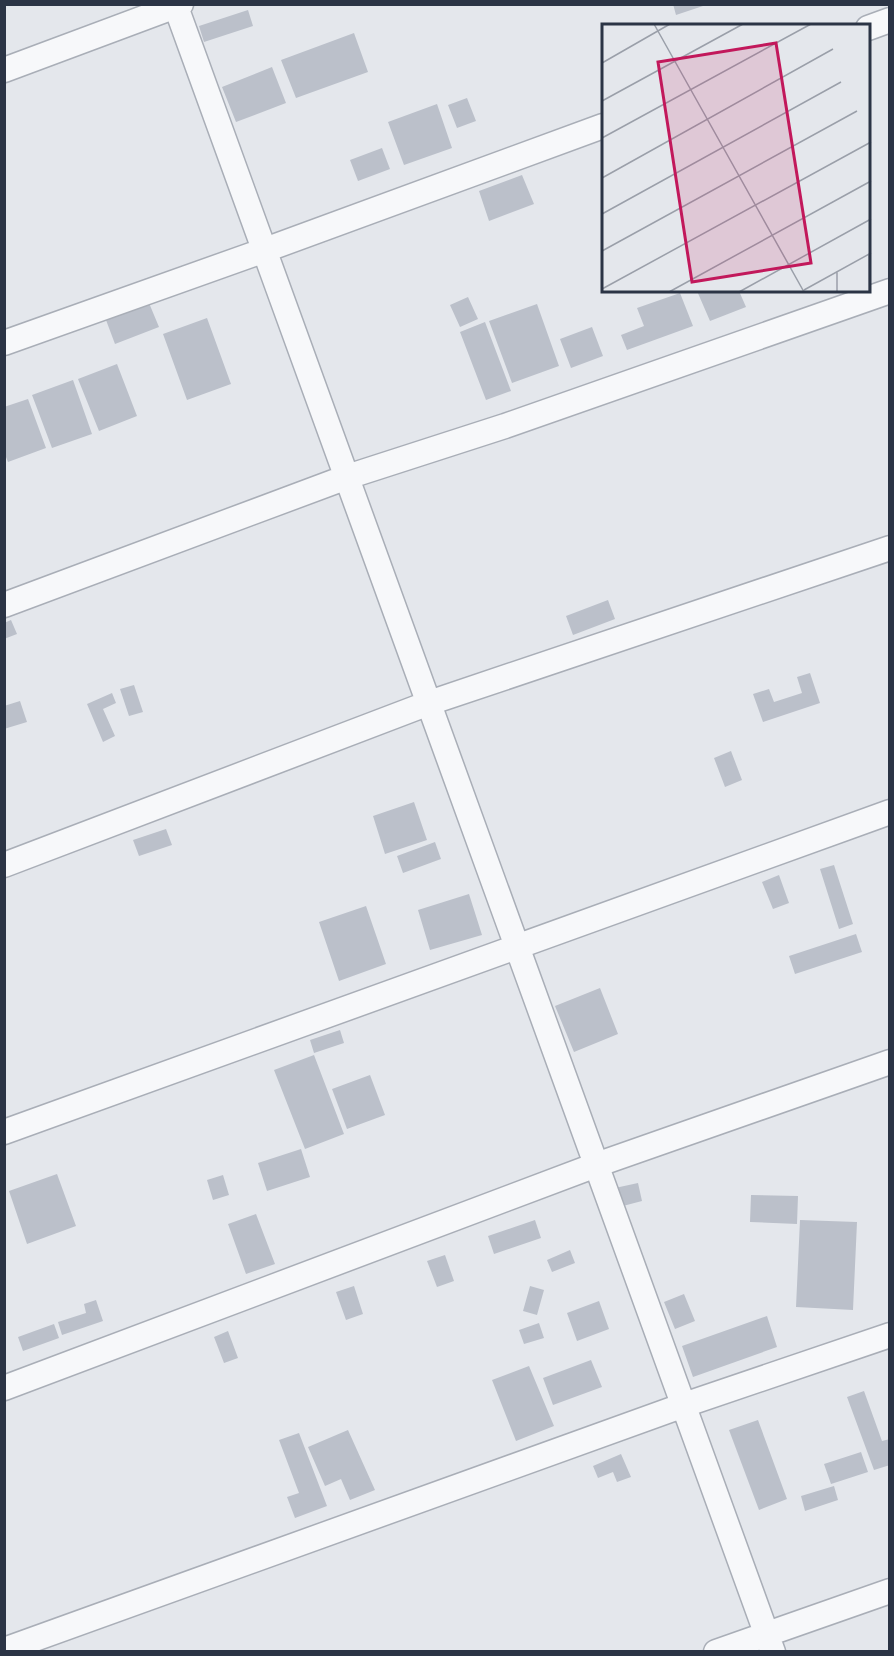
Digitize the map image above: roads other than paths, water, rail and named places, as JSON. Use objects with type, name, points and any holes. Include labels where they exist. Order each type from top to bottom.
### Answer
[{"type":"street","points":[[4,70],[177,5],[770,1642]]},
{"type":"street","points":[[870,27],[890,20]]},
{"type":"street","points":[[4,343],[602,126]]},
{"type":"street","points":[[4,605],[347,477],[505,426],[890,291]]},
{"type":"street","points":[[4,865],[429,703],[890,548]]},
{"type":"street","points":[[4,1132],[890,812]]},
{"type":"street","points":[[4,1388],[596,1165],[890,1062]]},
{"type":"street","points":[[4,1650],[684,1405],[890,1335]]},
{"type":"street","points":[[716,1652],[770,1642],[890,1591]]}]
